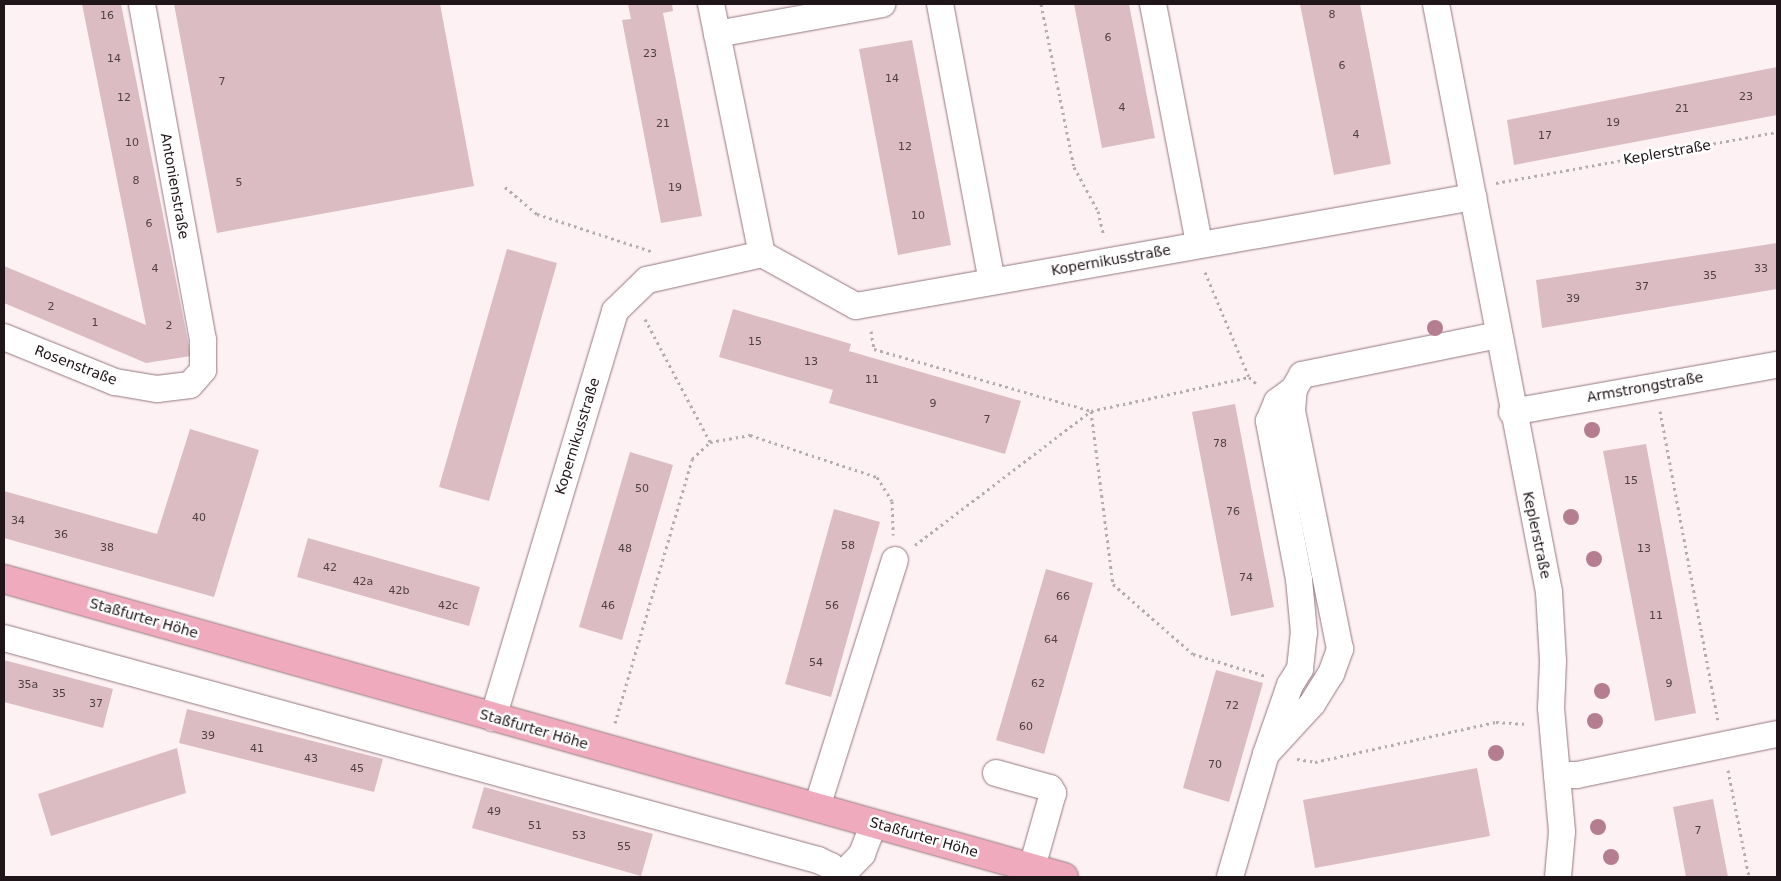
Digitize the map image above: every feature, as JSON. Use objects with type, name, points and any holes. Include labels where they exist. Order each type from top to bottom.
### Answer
[{"type":"main road","name":"Staßfurter Höhe","points":[[4,579],[1064,877]]},
{"type":"street","name":"Antonienstraße","points":[[142,4],[203,340],[203,370]]},
{"type":"street","points":[[711,4],[762,254]]},
{"type":"street","points":[[717,34],[882,4]]},
{"type":"street","points":[[940,4],[992,281]]},
{"type":"street","points":[[1153,4],[1199,244]]},
{"type":"street","name":"Keplerstraße","points":[[1436,4],[1512,412],[1549,592],[1553,661],[1551,708],[1562,840],[1558,877]]},
{"type":"street","name":"Kopernikusstraße","points":[[493,718],[615,311],[647,280],[762,254],[856,306],[1472,197]]},
{"type":"street","points":[[1230,877],[1266,754],[1290,685],[1300,669],[1304,633],[1299,579],[1269,421],[1291,389],[1499,335]]},
{"type":"street","name":"Rosenstraße","points":[[4,337],[115,382],[157,389],[190,385],[203,370]]},
{"type":"street","name":"Armstrongstraße","points":[[1512,412],[1655,385],[1777,365]]},
{"type":"street","points":[[1266,754],[1312,704],[1331,674],[1340,649],[1292,410],[1291,389]]},
{"type":"street","points":[[817,807],[894,560]]},
{"type":"street","points":[[4,638],[818,860],[831,866],[839,877],[862,854],[874,823]]},
{"type":"street","points":[[1558,775],[1591,772],[1777,734]]},
{"type":"street","points":[[996,774],[1050,788],[1053,793],[1032,868]]},
{"type":"path","points":[[1041,4],[1074,167],[1098,211],[1109,260]]},
{"type":"path","name":"Keplerstraße","points":[[1472,197],[1492,183],[1777,132]]},
{"type":"path","points":[[504,187],[537,214],[658,253]]},
{"type":"path","points":[[1199,244],[1206,276],[1249,377]]},
{"type":"path","points":[[632,294],[710,442]]},
{"type":"path","points":[[868,304],[874,349],[1091,411]]},
{"type":"path","points":[[894,560],[1091,411],[1249,377],[1291,389]]},
{"type":"path","points":[[1655,385],[1749,877]]},
{"type":"path","points":[[1091,411],[1113,584],[1193,654],[1228,662],[1290,685]]},
{"type":"path","points":[[607,750],[692,460],[710,442],[750,435],[877,477],[892,501],[894,560]]},
{"type":"path","points":[[1266,754],[1315,762],[1496,722],[1534,725]]},
{"type":"building","points":[[82,4],[121,4],[191,356],[146,363],[4,303],[4,266],[146,325]]},
{"type":"building","points":[[174,4],[440,4],[474,186],[217,233]]},
{"type":"building","points":[[628,4],[672,4],[673,11],[663,13],[702,216],[661,223],[622,20],[631,19]]},
{"type":"building","points":[[1074,4],[1129,4],[1155,138],[1102,148]]},
{"type":"building","points":[[1300,4],[1360,4],[1391,164],[1334,175]]},
{"type":"building","points":[[912,40],[951,245],[898,255],[859,49]]},
{"type":"building","points":[[1777,67],[1777,115],[1514,165],[1507,120]]},
{"type":"building","points":[[1777,243],[1777,289],[1542,328],[1536,280]]},
{"type":"building","points":[[507,249],[557,263],[489,501],[439,487]]},
{"type":"building","points":[[733,309],[851,344],[849,351],[1021,401],[1005,454],[829,403],[833,390],[719,357]]},
{"type":"building","points":[[1235,404],[1274,607],[1231,616],[1192,412]]},
{"type":"building","points":[[190,429],[259,450],[214,597],[4,538],[4,491],[157,534]]},
{"type":"building","points":[[1646,444],[1696,713],[1655,721],[1603,451]]},
{"type":"building","points":[[630,452],[673,465],[622,640],[579,627]]},
{"type":"building","points":[[834,509],[880,522],[831,697],[785,684]]},
{"type":"building","points":[[308,538],[480,587],[469,626],[297,577]]},
{"type":"building","points":[[1046,569],[1093,583],[1044,754],[996,740]]},
{"type":"building","points":[[4,660],[113,689],[103,728],[4,702]]},
{"type":"building","points":[[1216,670],[1263,683],[1229,802],[1183,788]]},
{"type":"building","points":[[187,709],[383,759],[374,792],[179,743]]},
{"type":"building","points":[[177,748],[186,793],[51,836],[38,794]]},
{"type":"building","points":[[1477,768],[1490,836],[1315,868],[1303,800]]},
{"type":"building","points":[[484,787],[653,834],[641,876],[472,828]]},
{"type":"building","points":[[1713,799],[1728,877],[1686,877],[1673,807]]}]
